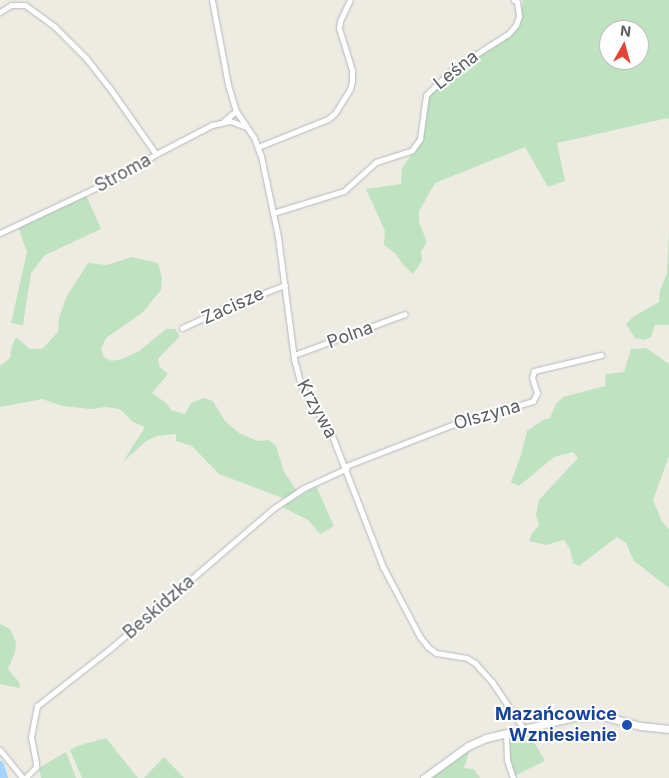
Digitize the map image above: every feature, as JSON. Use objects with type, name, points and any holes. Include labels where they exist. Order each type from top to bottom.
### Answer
[{"type":"street","name":"Krzywa","points":[[212,0],[228,85],[236,111],[258,147],[273,213],[294,355],[301,386],[331,433],[346,467],[383,567],[420,637],[436,653],[467,658],[475,664],[492,682],[523,728]]},
{"type":"street","points":[[258,147],[328,119],[335,113],[350,90],[352,70],[339,28],[340,21],[350,0]]},
{"type":"street","name":"Leśna","points":[[273,213],[344,191],[376,162],[406,152],[416,146],[422,130],[423,104],[426,95],[459,64],[508,34],[516,25],[519,16],[517,2],[514,0]]},
{"type":"street","points":[[0,12],[11,5],[25,5],[55,27],[86,58],[156,154]]},
{"type":"street","name":"Stroma","points":[[0,233],[117,178],[156,154],[224,121],[236,111]]},
{"type":"street","points":[[224,121],[235,122],[246,127]]},
{"type":"street","name":"Zacisze","points":[[182,328],[284,285]]},
{"type":"street","name":"Polna","points":[[294,355],[405,314]]},
{"type":"street","name":"Olszyna","points":[[346,467],[457,423],[534,401],[537,393],[532,378],[534,371],[601,355]]},
{"type":"street","name":"Beskidzka","points":[[24,778],[36,763],[31,737],[37,706],[111,648],[274,508],[304,488],[346,467]]},
{"type":"street","points":[[424,778],[468,746],[486,738],[523,728],[593,715],[641,726],[669,729]]},
{"type":"street","points":[[506,732],[507,760],[513,778]]},
{"type":"street","points":[[0,750],[24,778]]},
{"type":"green space","points":[[523,0],[669,0],[669,120],[668,118],[557,143],[565,181],[548,187],[525,147],[435,183],[419,211],[419,222],[427,242],[421,251],[422,261],[413,274],[404,266],[395,253],[384,245],[385,231],[366,189],[401,184],[402,168],[422,140],[426,99],[449,74],[509,36],[520,23]]},
{"type":"green space","points":[[86,195],[101,229],[45,255],[31,273],[23,325],[11,323],[27,252],[18,227]]},
{"type":"green space","points":[[669,231],[669,325],[655,325],[651,337],[644,340],[635,338],[626,324],[633,317],[659,302],[660,290],[667,273]]},
{"type":"green space","points":[[132,257],[158,263],[162,278],[161,290],[143,312],[106,338],[101,349],[104,357],[111,361],[122,359],[139,351],[166,329],[175,329],[180,336],[158,359],[159,366],[168,374],[152,393],[166,403],[171,410],[185,414],[191,403],[203,398],[213,401],[225,421],[239,433],[258,441],[269,440],[276,446],[284,472],[297,491],[285,499],[219,474],[192,446],[176,441],[176,434],[157,436],[146,441],[123,462],[145,427],[133,422],[120,409],[106,407],[91,409],[63,406],[42,399],[0,407],[0,366],[10,358],[12,345],[16,337],[30,349],[42,349],[58,332],[59,317],[67,296],[88,263],[107,265]]},
{"type":"green space","points":[[646,348],[669,364],[669,456],[653,500],[662,522],[669,529],[669,588],[634,561],[626,543],[617,537],[579,566],[573,563],[570,549],[564,540],[546,545],[529,541],[532,533],[539,526],[536,515],[539,500],[578,458],[573,452],[554,457],[519,486],[511,482],[527,431],[543,420],[550,418],[556,404],[563,397],[605,386],[606,374],[624,372],[631,349]]},
{"type":"green space","points":[[316,486],[334,526],[320,534],[308,520],[282,507]]},
{"type":"green space","points":[[0,624],[10,629],[16,642],[15,652],[8,669],[19,682],[20,688],[0,684]]},
{"type":"green space","points":[[528,731],[545,761],[514,776],[509,759],[508,735]]},
{"type":"green space","points":[[106,738],[138,778],[82,778],[70,750],[77,746]]},
{"type":"green space","points":[[470,749],[464,768],[474,769],[480,778],[430,778]]},
{"type":"green space","points":[[66,752],[76,778],[41,778],[39,768]]},
{"type":"green space","points":[[164,757],[184,778],[144,778]]},
{"type":"waterway","points":[[0,765],[4,778]]},
{"type":"place","name":"Mazańcowice Wzniesienie","points":[[627,725]]}]
